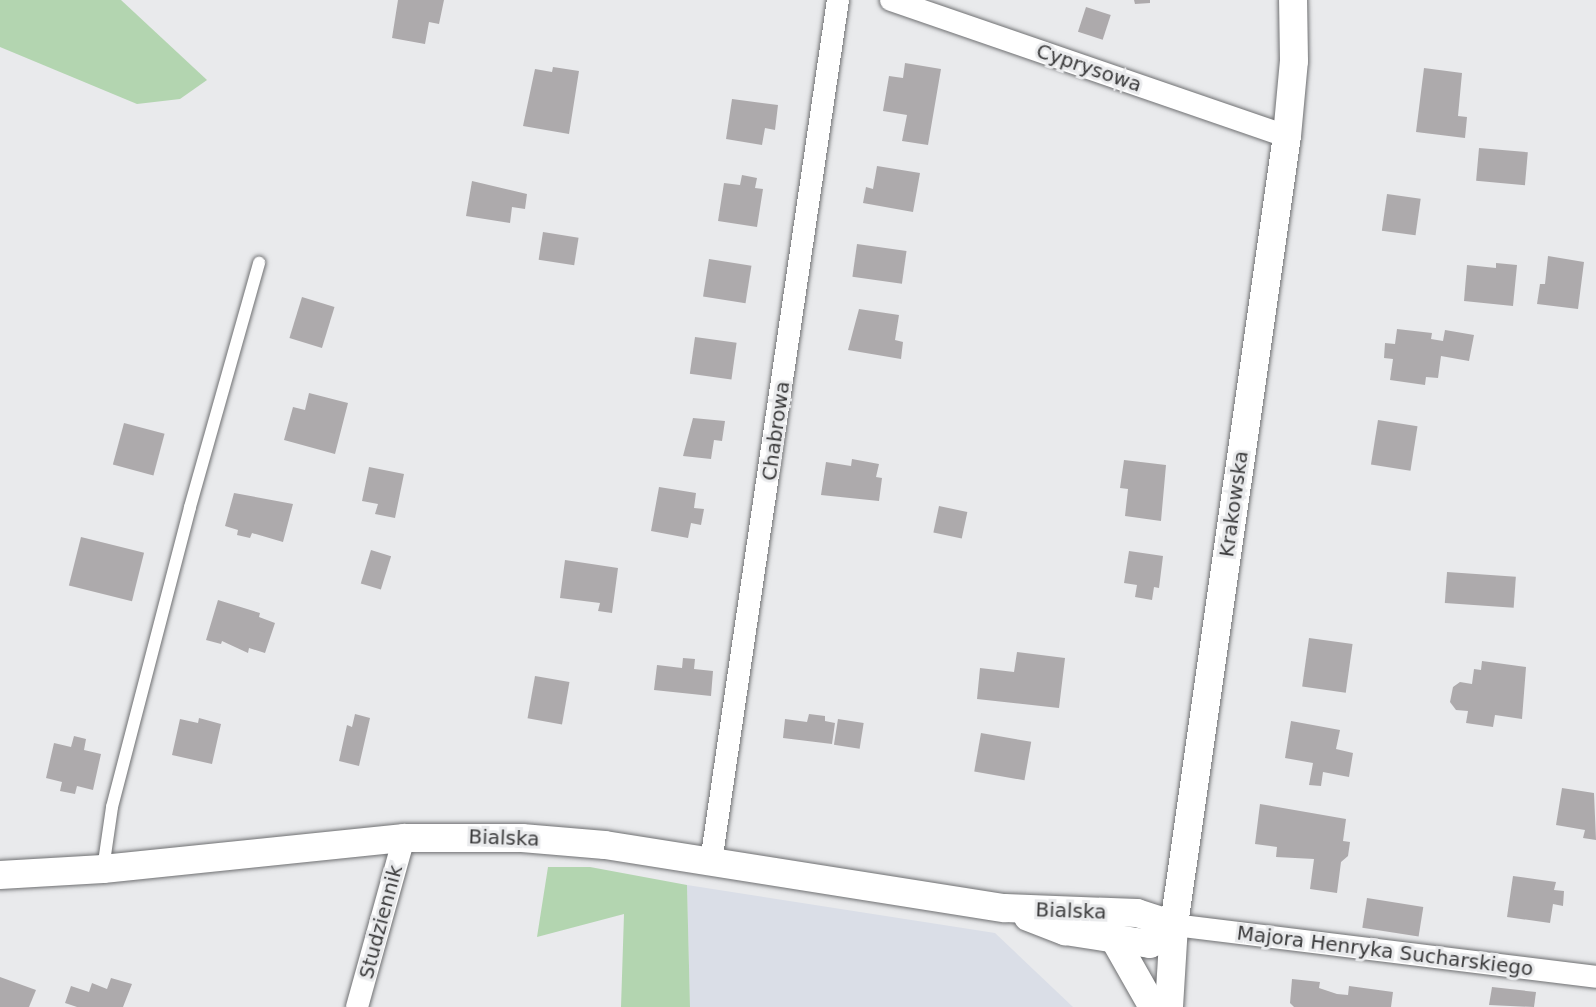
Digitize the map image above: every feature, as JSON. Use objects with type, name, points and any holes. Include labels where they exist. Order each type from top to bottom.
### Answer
[{"type":"street","name":"Chabrowa","points":[[711,862],[838,0]]},
{"type":"street","name":"Cyprysowa","points":[[891,0],[1287,136]]},
{"type":"street","name":"Krakowska","points":[[1169,1007],[1174,925],[1287,136],[1294,61],[1293,0]]},
{"type":"street","name":"Bialska","points":[[0,875],[103,869],[404,838],[522,838],[605,845],[1005,908],[1137,913],[1174,925]]},
{"type":"street","name":"Studziennik","points":[[357,1007],[404,838]]},
{"type":"street","name":"Bialska","points":[[1137,913],[1179,891]]},
{"type":"street","name":"Bialska","points":[[1005,908],[1065,931],[1116,942],[1150,945],[1174,925]]},
{"type":"street","name":"Majora Henryka Sucharskiego","points":[[1174,925],[1596,977]]},
{"type":"street","name":"Bialska","points":[[1116,942],[1153,1007]]},
{"type":"lane","points":[[103,869],[112,807],[190,507],[259,263]]},
{"type":"shaded area","points":[[687,885],[995,933],[1073,1007],[690,1007]]},
{"type":"green space","points":[[0,0],[121,0],[207,80],[180,99],[137,104],[0,47]]},
{"type":"green space","points":[[548,867],[590,867],[687,885],[690,1007],[621,1007],[624,914],[537,937]]},
{"type":"building","points":[[398,0],[444,0],[439,24],[429,22],[425,44],[392,38]]},
{"type":"building","points":[[1134,0],[1150,0],[1150,3],[1135,4]]},
{"type":"building","points":[[1086,7],[1111,15],[1103,40],[1078,32]]},
{"type":"building","points":[[905,63],[941,69],[928,145],[902,141],[907,115],[883,111],[889,76],[903,78]]},
{"type":"building","points":[[553,67],[579,71],[569,134],[523,126],[535,69],[552,72]]},
{"type":"building","points":[[1424,68],[1462,73],[1458,116],[1467,117],[1465,138],[1416,132]]},
{"type":"building","points":[[732,99],[778,105],[775,130],[765,128],[762,145],[726,139]]},
{"type":"building","points":[[1479,148],[1528,152],[1525,185],[1476,181]]},
{"type":"building","points":[[877,166],[920,173],[913,212],[863,203],[866,187],[873,189]]},
{"type":"building","points":[[742,175],[757,178],[755,188],[763,189],[757,227],[718,221],[724,183],[740,185]]},
{"type":"building","points":[[472,181],[527,194],[525,209],[512,207],[510,223],[466,216]]},
{"type":"building","points":[[1387,194],[1421,199],[1416,235],[1382,231]]},
{"type":"building","points":[[543,232],[579,238],[574,265],[539,260]]},
{"type":"building","points":[[857,244],[907,251],[902,284],[852,277]]},
{"type":"building","points":[[1548,256],[1584,262],[1578,309],[1537,304],[1540,284],[1545,284]]},
{"type":"building","points":[[709,259],[751,266],[746,303],[703,297]]},
{"type":"building","points":[[1496,263],[1517,265],[1513,306],[1464,301],[1467,265],[1496,268]]},
{"type":"building","points":[[302,297],[335,307],[322,348],[289,338]]},
{"type":"building","points":[[859,309],[899,315],[895,340],[903,342],[901,359],[848,350]]},
{"type":"building","points":[[1397,329],[1432,333],[1431,339],[1443,341],[1445,330],[1474,335],[1469,361],[1441,356],[1438,378],[1426,377],[1425,385],[1390,380],[1393,359],[1384,358],[1385,343],[1395,344]]},
{"type":"building","points":[[695,337],[737,343],[731,379],[690,374]]},
{"type":"building","points":[[309,393],[348,403],[335,454],[284,440],[293,407],[305,410]]},
{"type":"building","points":[[693,418],[725,421],[722,441],[714,440],[711,459],[683,456]]},
{"type":"building","points":[[1378,420],[1418,426],[1410,471],[1371,464]]},
{"type":"building","points":[[124,423],[165,434],[153,475],[113,465]]},
{"type":"building","points":[[852,459],[879,464],[876,477],[882,478],[879,501],[821,495],[826,462],[851,466]]},
{"type":"building","points":[[1124,460],[1166,465],[1161,521],[1125,516],[1128,489],[1120,488]]},
{"type":"building","points":[[369,467],[404,474],[395,518],[375,514],[378,504],[362,501]]},
{"type":"building","points":[[659,487],[696,493],[694,508],[704,509],[701,525],[691,523],[688,538],[651,531]]},
{"type":"building","points":[[234,493],[293,504],[283,542],[252,533],[250,538],[237,535],[238,530],[225,526]]},
{"type":"building","points":[[939,506],[967,512],[962,538],[933,532]]},
{"type":"building","points":[[81,537],[144,553],[132,601],[69,586]]},
{"type":"building","points":[[371,550],[391,556],[381,590],[361,583]]},
{"type":"building","points":[[1129,551],[1163,556],[1159,588],[1154,587],[1152,600],[1135,597],[1137,585],[1124,583]]},
{"type":"building","points":[[565,560],[618,568],[612,613],[598,611],[600,603],[560,598]]},
{"type":"building","points":[[1447,572],[1516,577],[1514,608],[1445,603]]},
{"type":"building","points":[[218,600],[260,613],[259,617],[275,623],[265,653],[249,648],[248,653],[222,641],[221,644],[206,640]]},
{"type":"building","points":[[1309,638],[1353,644],[1346,693],[1302,687]]},
{"type":"building","points":[[1017,652],[1065,658],[1059,708],[977,699],[980,668],[1014,672]]},
{"type":"building","points":[[683,658],[695,659],[694,669],[713,671],[711,696],[654,690],[657,665],[682,668]]},
{"type":"building","points":[[1482,661],[1526,667],[1522,719],[1495,715],[1493,727],[1466,723],[1468,711],[1456,710],[1450,702],[1453,687],[1460,682],[1472,684],[1474,669],[1481,670]]},
{"type":"building","points":[[535,676],[569,682],[562,724],[528,718]]},
{"type":"building","points":[[355,714],[370,718],[359,766],[339,761],[347,725],[352,727]]},
{"type":"building","points":[[809,714],[825,716],[825,721],[835,723],[832,744],[783,738],[785,719],[807,722]]},
{"type":"building","points":[[199,718],[221,724],[212,764],[172,755],[180,719],[198,723]]},
{"type":"building","points":[[838,719],[864,723],[860,749],[834,745]]},
{"type":"building","points":[[1291,721],[1340,730],[1336,749],[1353,753],[1349,777],[1323,772],[1321,786],[1309,785],[1313,763],[1285,758]]},
{"type":"building","points":[[981,733],[1031,742],[1024,780],[974,771]]},
{"type":"building","points":[[74,736],[86,739],[84,750],[101,754],[93,790],[77,786],[75,794],[60,791],[62,782],[46,778],[54,743],[71,747]]},
{"type":"building","points":[[1562,788],[1594,793],[1596,840],[1583,838],[1585,830],[1556,825]]},
{"type":"building","points":[[1260,804],[1346,819],[1343,841],[1350,842],[1348,856],[1341,862],[1337,893],[1310,889],[1314,859],[1276,857],[1277,847],[1255,844]]},
{"type":"building","points":[[1513,876],[1556,882],[1554,890],[1564,891],[1563,906],[1553,904],[1550,923],[1507,917]]},
{"type":"building","points":[[1367,898],[1423,907],[1419,937],[1362,928]]},
{"type":"building","points":[[0,977],[36,990],[29,1007],[0,1007]]},
{"type":"building","points":[[111,978],[132,984],[123,1007],[77,1007],[65,1003],[71,986],[89,992],[92,983],[107,989]]},
{"type":"building","points":[[1292,979],[1320,982],[1319,988],[1337,994],[1348,995],[1349,986],[1393,992],[1391,1007],[1294,1007],[1290,1003]]},
{"type":"building","points":[[1492,987],[1536,992],[1534,1007],[1489,1005]]}]
